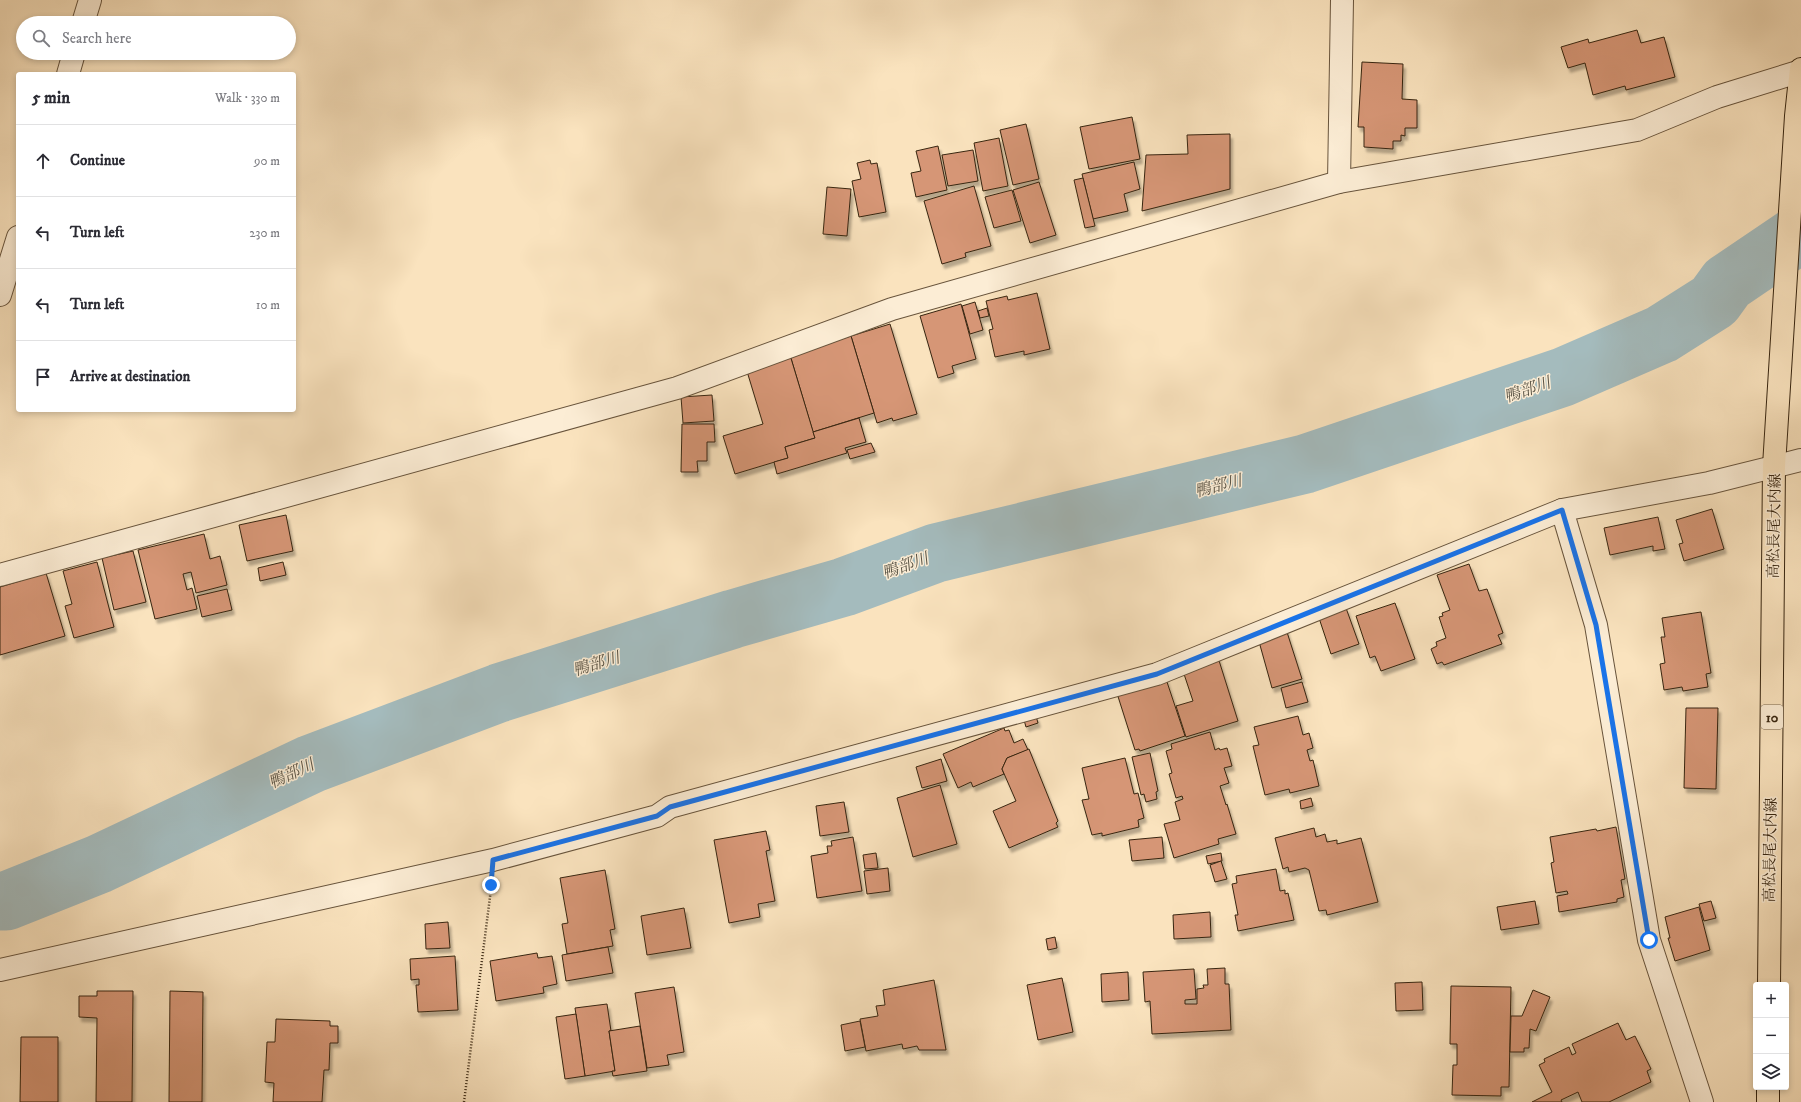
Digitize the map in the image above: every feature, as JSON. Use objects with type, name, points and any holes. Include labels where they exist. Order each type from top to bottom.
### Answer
[{"type":"main road","name":"高松長尾大内線","points":[[1769,982],[1775,458],[1796,116],[1801,70]]},
{"type":"main road","points":[[1768,1090],[1768,1102]]},
{"type":"street","points":[[85,16],[90,0]]},
{"type":"street","points":[[1339,182],[1342,0]]},
{"type":"street","points":[[69,72],[72,60]]},
{"type":"street","points":[[0,575],[677,388],[892,309],[1339,182],[1637,130],[1718,97],[1801,70]]},
{"type":"street","points":[[0,295],[16,243]]},
{"type":"street","points":[[0,970],[493,860],[657,816],[670,807],[1157,674],[1562,510],[1709,483],[1775,458],[1801,460]]},
{"type":"street","points":[[1562,510],[1596,625],[1649,940],[1702,1102]]},
{"type":"path","points":[[464,1102],[493,860]]},
{"type":"building","points":[[1637,30],[1641,43],[1664,37],[1675,77],[1626,90],[1625,86],[1593,95],[1585,63],[1568,68],[1561,47],[1588,39],[1589,43]]},
{"type":"building","points":[[1362,62],[1403,64],[1402,99],[1417,100],[1417,128],[1405,128],[1405,136],[1401,135],[1401,141],[1393,141],[1393,149],[1364,147],[1364,127],[1358,127]]},
{"type":"building","points":[[1132,117],[1140,159],[1089,169],[1080,127]]},
{"type":"building","points":[[1026,124],[1039,179],[1013,185],[1000,130]]},
{"type":"building","points":[[1230,134],[1230,189],[1142,211],[1146,155],[1188,154],[1187,135]]},
{"type":"building","points":[[999,138],[1008,186],[983,191],[974,143]]},
{"type":"building","points":[[938,146],[947,190],[916,197],[911,173],[921,171],[916,151]]},
{"type":"building","points":[[973,150],[978,181],[948,186],[942,155]]},
{"type":"building","points":[[870,160],[871,164],[877,163],[886,212],[859,217],[852,181],[861,179],[857,163]]},
{"type":"building","points":[[1134,162],[1140,189],[1124,194],[1128,211],[1093,219],[1082,174]]},
{"type":"building","points":[[1083,178],[1095,226],[1085,228],[1074,180]]},
{"type":"building","points":[[1039,182],[1056,235],[1030,243],[1013,190]]},
{"type":"building","points":[[974,186],[991,246],[965,253],[966,257],[942,264],[924,201]]},
{"type":"building","points":[[827,187],[851,189],[847,236],[823,234]]},
{"type":"building","points":[[1012,190],[1021,221],[994,228],[985,197]]},
{"type":"building","points":[[1037,293],[1050,349],[1024,355],[1024,351],[995,357],[989,330],[993,329],[986,301],[1007,296],[1008,300]]},
{"type":"building","points":[[975,302],[983,330],[970,334],[962,306]]},
{"type":"building","points":[[961,304],[976,359],[952,366],[954,373],[938,378],[920,316]]},
{"type":"building","points":[[987,308],[989,316],[980,318],[978,311]]},
{"type":"building","points":[[890,324],[917,414],[893,421],[892,418],[877,423],[851,336]]},
{"type":"building","points":[[851,336],[874,413],[813,432],[790,355]]},
{"type":"building","points":[[790,355],[815,438],[785,447],[788,458],[735,474],[723,436],[763,424],[746,368]]},
{"type":"building","points":[[712,395],[714,421],[683,423],[681,397]]},
{"type":"building","points":[[859,418],[866,442],[845,448],[847,453],[777,474],[774,462],[788,458],[785,447],[815,438],[813,432]]},
{"type":"building","points":[[682,424],[714,424],[715,442],[707,442],[707,461],[697,461],[698,472],[681,472]]},
{"type":"building","points":[[871,443],[875,452],[850,459],[847,450]]},
{"type":"building","points":[[1712,509],[1724,549],[1684,561],[1679,544],[1683,543],[1676,520]]},
{"type":"building","points":[[286,515],[293,551],[247,561],[239,525]]},
{"type":"building","points":[[1658,517],[1665,549],[1653,551],[1653,546],[1610,555],[1604,528]]},
{"type":"building","points":[[204,534],[210,559],[220,556],[227,585],[196,593],[191,572],[183,574],[187,590],[192,588],[197,609],[155,619],[138,550]]},
{"type":"building","points":[[133,551],[146,602],[114,610],[102,558]]},
{"type":"building","points":[[97,562],[114,627],[74,638],[65,606],[72,604],[63,571]]},
{"type":"building","points":[[283,562],[286,575],[260,581],[258,568]]},
{"type":"building","points":[[1469,564],[1479,591],[1487,589],[1503,633],[1498,635],[1502,644],[1444,665],[1442,662],[1437,664],[1431,649],[1437,646],[1436,642],[1446,638],[1439,617],[1443,616],[1442,613],[1450,610],[1437,575]]},
{"type":"building","points":[[46,573],[65,636],[0,655],[0,587]]},
{"type":"building","points":[[227,589],[232,610],[202,617],[197,596]]},
{"type":"building","points":[[1395,603],[1415,659],[1381,671],[1375,656],[1370,658],[1356,616]]},
{"type":"building","points":[[1346,608],[1359,644],[1331,654],[1319,618]]},
{"type":"building","points":[[1701,612],[1711,673],[1706,674],[1708,687],[1683,691],[1682,687],[1664,690],[1660,664],[1665,663],[1661,637],[1665,637],[1662,618]]},
{"type":"building","points":[[1286,629],[1302,679],[1272,688],[1258,638]]},
{"type":"building","points":[[1216,651],[1238,721],[1186,737],[1176,706],[1193,701],[1181,665]]},
{"type":"building","points":[[1162,667],[1185,736],[1140,751],[1139,749],[1135,750],[1115,687]]},
{"type":"building","points":[[1302,682],[1308,702],[1286,708],[1281,688]]},
{"type":"building","points":[[1686,708],[1718,708],[1716,789],[1684,788]]},
{"type":"building","points":[[1036,716],[1038,723],[1026,727],[1024,720]]},
{"type":"building","points":[[1298,716],[1303,735],[1309,733],[1313,748],[1307,750],[1310,761],[1313,760],[1319,786],[1290,793],[1289,789],[1265,795],[1253,746],[1259,745],[1254,727]]},
{"type":"building","points":[[1004,728],[1005,731],[1009,730],[1014,743],[1023,739],[1028,750],[1007,758],[1002,769],[1004,774],[973,787],[971,782],[958,788],[943,754]]},
{"type":"building","points":[[1210,732],[1215,750],[1219,748],[1220,750],[1227,748],[1232,766],[1224,768],[1229,783],[1220,786],[1236,834],[1218,839],[1219,844],[1174,858],[1164,824],[1180,820],[1175,802],[1183,799],[1182,796],[1176,798],[1169,774],[1172,773],[1166,751],[1172,749],[1171,744]]},
{"type":"building","points":[[1029,749],[1058,821],[1056,823],[1058,827],[1009,848],[993,811],[1016,801],[1002,769],[1007,758]]},
{"type":"building","points":[[1150,753],[1158,791],[1156,792],[1157,799],[1146,802],[1144,794],[1141,795],[1132,757]]},
{"type":"building","points":[[1125,758],[1134,794],[1138,793],[1144,818],[1138,820],[1139,827],[1102,836],[1102,833],[1092,835],[1082,800],[1089,799],[1082,768]]},
{"type":"building","points":[[941,759],[947,781],[922,788],[916,767]]},
{"type":"building","points":[[940,785],[957,844],[913,857],[897,798]]},
{"type":"building","points":[[1311,798],[1313,806],[1301,809],[1300,801]]},
{"type":"building","points":[[844,802],[849,832],[820,836],[816,806]]},
{"type":"building","points":[[1616,827],[1625,879],[1621,880],[1624,897],[1617,899],[1617,902],[1559,912],[1557,896],[1568,894],[1567,891],[1556,893],[1551,863],[1554,862],[1550,837]]},
{"type":"building","points":[[1314,828],[1316,837],[1325,834],[1327,842],[1337,840],[1337,844],[1361,838],[1378,902],[1327,915],[1326,910],[1319,911],[1309,870],[1305,868],[1289,872],[1288,867],[1283,869],[1275,838]]},
{"type":"building","points":[[766,831],[770,850],[766,851],[775,901],[758,904],[760,917],[729,923],[714,840]]},
{"type":"building","points":[[853,837],[862,891],[817,898],[811,856],[828,853],[827,846],[832,846],[831,841]]},
{"type":"building","points":[[1162,837],[1164,858],[1132,861],[1129,840]]},
{"type":"building","points":[[876,853],[878,868],[865,869],[863,855]]},
{"type":"building","points":[[1221,853],[1222,861],[1208,864],[1206,856]]},
{"type":"building","points":[[1221,861],[1227,879],[1215,882],[1210,865]]},
{"type":"building","points":[[888,868],[890,891],[867,894],[864,871]]},
{"type":"building","points":[[1276,869],[1280,891],[1285,890],[1285,894],[1288,893],[1294,920],[1238,931],[1235,915],[1238,915],[1232,884],[1237,883],[1236,876]]},
{"type":"building","points":[[605,870],[615,929],[610,930],[613,946],[567,954],[562,924],[568,923],[560,878]]},
{"type":"building","points":[[1535,901],[1539,924],[1501,930],[1497,907]]},
{"type":"building","points":[[1711,901],[1716,918],[1704,921],[1699,904]]},
{"type":"building","points":[[1699,907],[1710,950],[1675,961],[1668,938],[1670,938],[1665,917]]},
{"type":"building","points":[[684,908],[691,948],[647,955],[641,916]]},
{"type":"building","points":[[1210,912],[1211,937],[1174,939],[1173,915]]},
{"type":"building","points":[[448,922],[450,948],[426,949],[425,924]]},
{"type":"building","points":[[1055,937],[1057,948],[1048,950],[1046,939]]},
{"type":"building","points":[[608,947],[613,973],[566,981],[562,955]]},
{"type":"building","points":[[537,953],[538,958],[552,956],[557,984],[543,987],[544,993],[496,1001],[490,961]]},
{"type":"building","points":[[455,956],[458,1010],[418,1012],[416,985],[419,985],[419,979],[411,980],[410,959]]},
{"type":"building","points":[[1225,968],[1225,984],[1229,984],[1231,1030],[1152,1034],[1150,1001],[1145,1002],[1143,972],[1194,969],[1196,999],[1185,1000],[1185,1004],[1197,1004],[1197,989],[1204,988],[1203,985],[1208,985],[1207,969]]},
{"type":"building","points":[[1128,972],[1129,1000],[1102,1002],[1101,974]]},
{"type":"building","points":[[1062,978],[1073,1032],[1038,1040],[1027,985]]},
{"type":"building","points":[[934,980],[946,1050],[919,1050],[917,1046],[903,1049],[902,1044],[866,1051],[860,1019],[878,1016],[876,1006],[885,1005],[883,990]]},
{"type":"building","points":[[1422,982],[1423,1010],[1396,1011],[1395,983]]},
{"type":"building","points":[[1451,986],[1511,987],[1509,1087],[1501,1087],[1501,1096],[1452,1095],[1453,1065],[1457,1065],[1457,1044],[1450,1044]]},
{"type":"building","points":[[674,987],[684,1052],[667,1055],[669,1065],[647,1068],[635,993]]},
{"type":"building","points":[[1533,990],[1550,997],[1536,1031],[1530,1029],[1529,1048],[1524,1048],[1524,1052],[1510,1052],[1511,1016],[1522,1016]]},
{"type":"building","points":[[97,991],[133,991],[132,1102],[96,1102],[97,1018],[79,1017],[79,996],[97,996]]},
{"type":"building","points":[[170,991],[203,992],[202,1102],[169,1102]]},
{"type":"building","points":[[607,1004],[611,1031],[609,1031],[615,1071],[585,1076],[575,1008]]},
{"type":"building","points":[[576,1014],[585,1076],[565,1079],[556,1017]]},
{"type":"building","points":[[276,1019],[330,1021],[330,1026],[338,1026],[338,1043],[330,1043],[329,1070],[324,1070],[322,1102],[273,1102],[274,1083],[265,1082],[267,1042],[275,1042]]},
{"type":"building","points":[[860,1021],[865,1047],[845,1051],[841,1025]]},
{"type":"building","points":[[1618,1023],[1626,1040],[1635,1036],[1651,1069],[1647,1071],[1651,1082],[1609,1102],[1582,1102],[1578,1092],[1561,1100],[1562,1102],[1532,1102],[1552,1092],[1539,1065],[1545,1062],[1544,1059],[1569,1047],[1572,1055],[1576,1053],[1572,1044]]},
{"type":"building","points":[[640,1026],[647,1071],[613,1076],[612,1071],[615,1071],[609,1031]]},
{"type":"building","points":[[21,1037],[58,1037],[58,1102],[20,1102]]},
{"type":"waterway","name":"鴨部川","points":[[0,901],[6,901],[99,864],[311,764],[499,693],[733,619],[844,587],[936,553],[1305,464],[1563,377],[1662,334],[1714,301],[1727,283],[1801,233]]},
{"type":"route","points":[[491,885],[493,860],[657,816],[670,807],[1157,674],[1562,510],[1596,625],[1649,940]]}]
